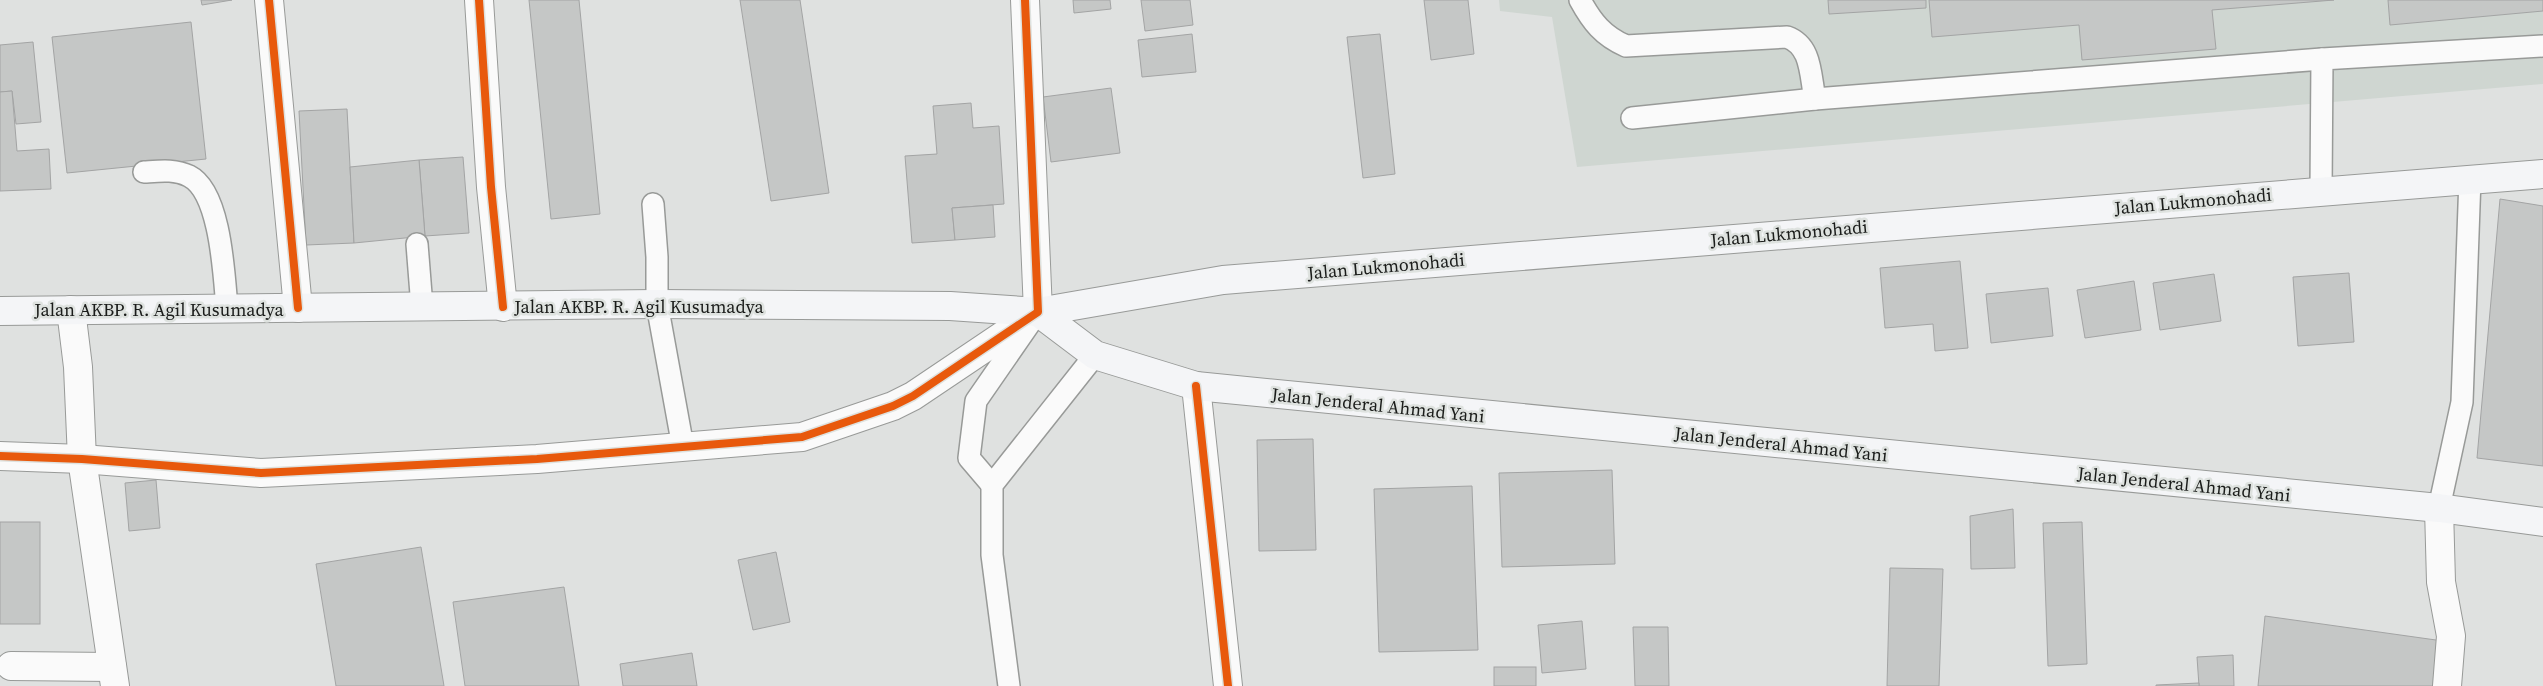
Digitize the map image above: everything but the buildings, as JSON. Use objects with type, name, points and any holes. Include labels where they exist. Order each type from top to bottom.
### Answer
[{"type":"main road","name":"Jalan Lukmonohadi","points":[[1038,312],[1223,280],[2470,178],[2543,174]]},
{"type":"main road","name":"Jalan AKBP. R. Agil Kusumadya","points":[[0,311],[227,308],[503,308],[657,304],[950,306],[1038,312]]},
{"type":"main road","name":"Jalan Jenderal Ahmad Yani","points":[[1038,312],[1095,355],[1196,386],[2439,508],[2543,522]]},
{"type":"street","points":[[269,0],[298,308]]},
{"type":"street","points":[[479,0],[490,187],[503,308]]},
{"type":"street","points":[[0,456],[82,459],[261,473],[537,459],[802,437],[893,406],[913,396],[1038,312],[1025,0]]},
{"type":"street","points":[[11,666],[113,676],[82,459],[78,367],[71,310]]},
{"type":"street","points":[[1196,386],[1228,686]]},
{"type":"street","points":[[2439,508],[2441,582],[2451,636],[2447,686]]},
{"type":"lane","points":[[1580,0],[1598,29],[1611,40],[1626,46],[1787,38],[1797,41],[1805,49],[1815,98]]},
{"type":"lane","points":[[1632,118],[1815,98],[2322,59],[2543,46]]},
{"type":"lane","points":[[2321,190],[2322,59]]},
{"type":"lane","points":[[144,172],[176,171],[191,177],[206,192],[219,241],[227,308]]},
{"type":"lane","points":[[2439,508],[2462,402],[2470,178]]},
{"type":"lane","points":[[653,204],[657,257],[657,304],[683,447]]},
{"type":"lane","points":[[416,244],[422,307]]},
{"type":"lane","points":[[992,485],[969,458],[976,401],[1038,312]]},
{"type":"lane","points":[[1008,686],[1004,638],[992,555],[992,485],[1095,355]]},
{"type":"shaded area","points":[[1499,0],[2543,0],[2543,84],[1577,167],[1552,17],[1500,11]]},
{"type":"cycle path","points":[[269,0],[298,308]]},
{"type":"cycle path","points":[[479,0],[491,187],[503,307]]},
{"type":"cycle path","points":[[0,456],[82,459],[261,473],[537,459],[802,437],[893,406],[913,396],[1038,312],[1025,0]]},
{"type":"cycle path","points":[[1196,386],[1228,686]]}]
